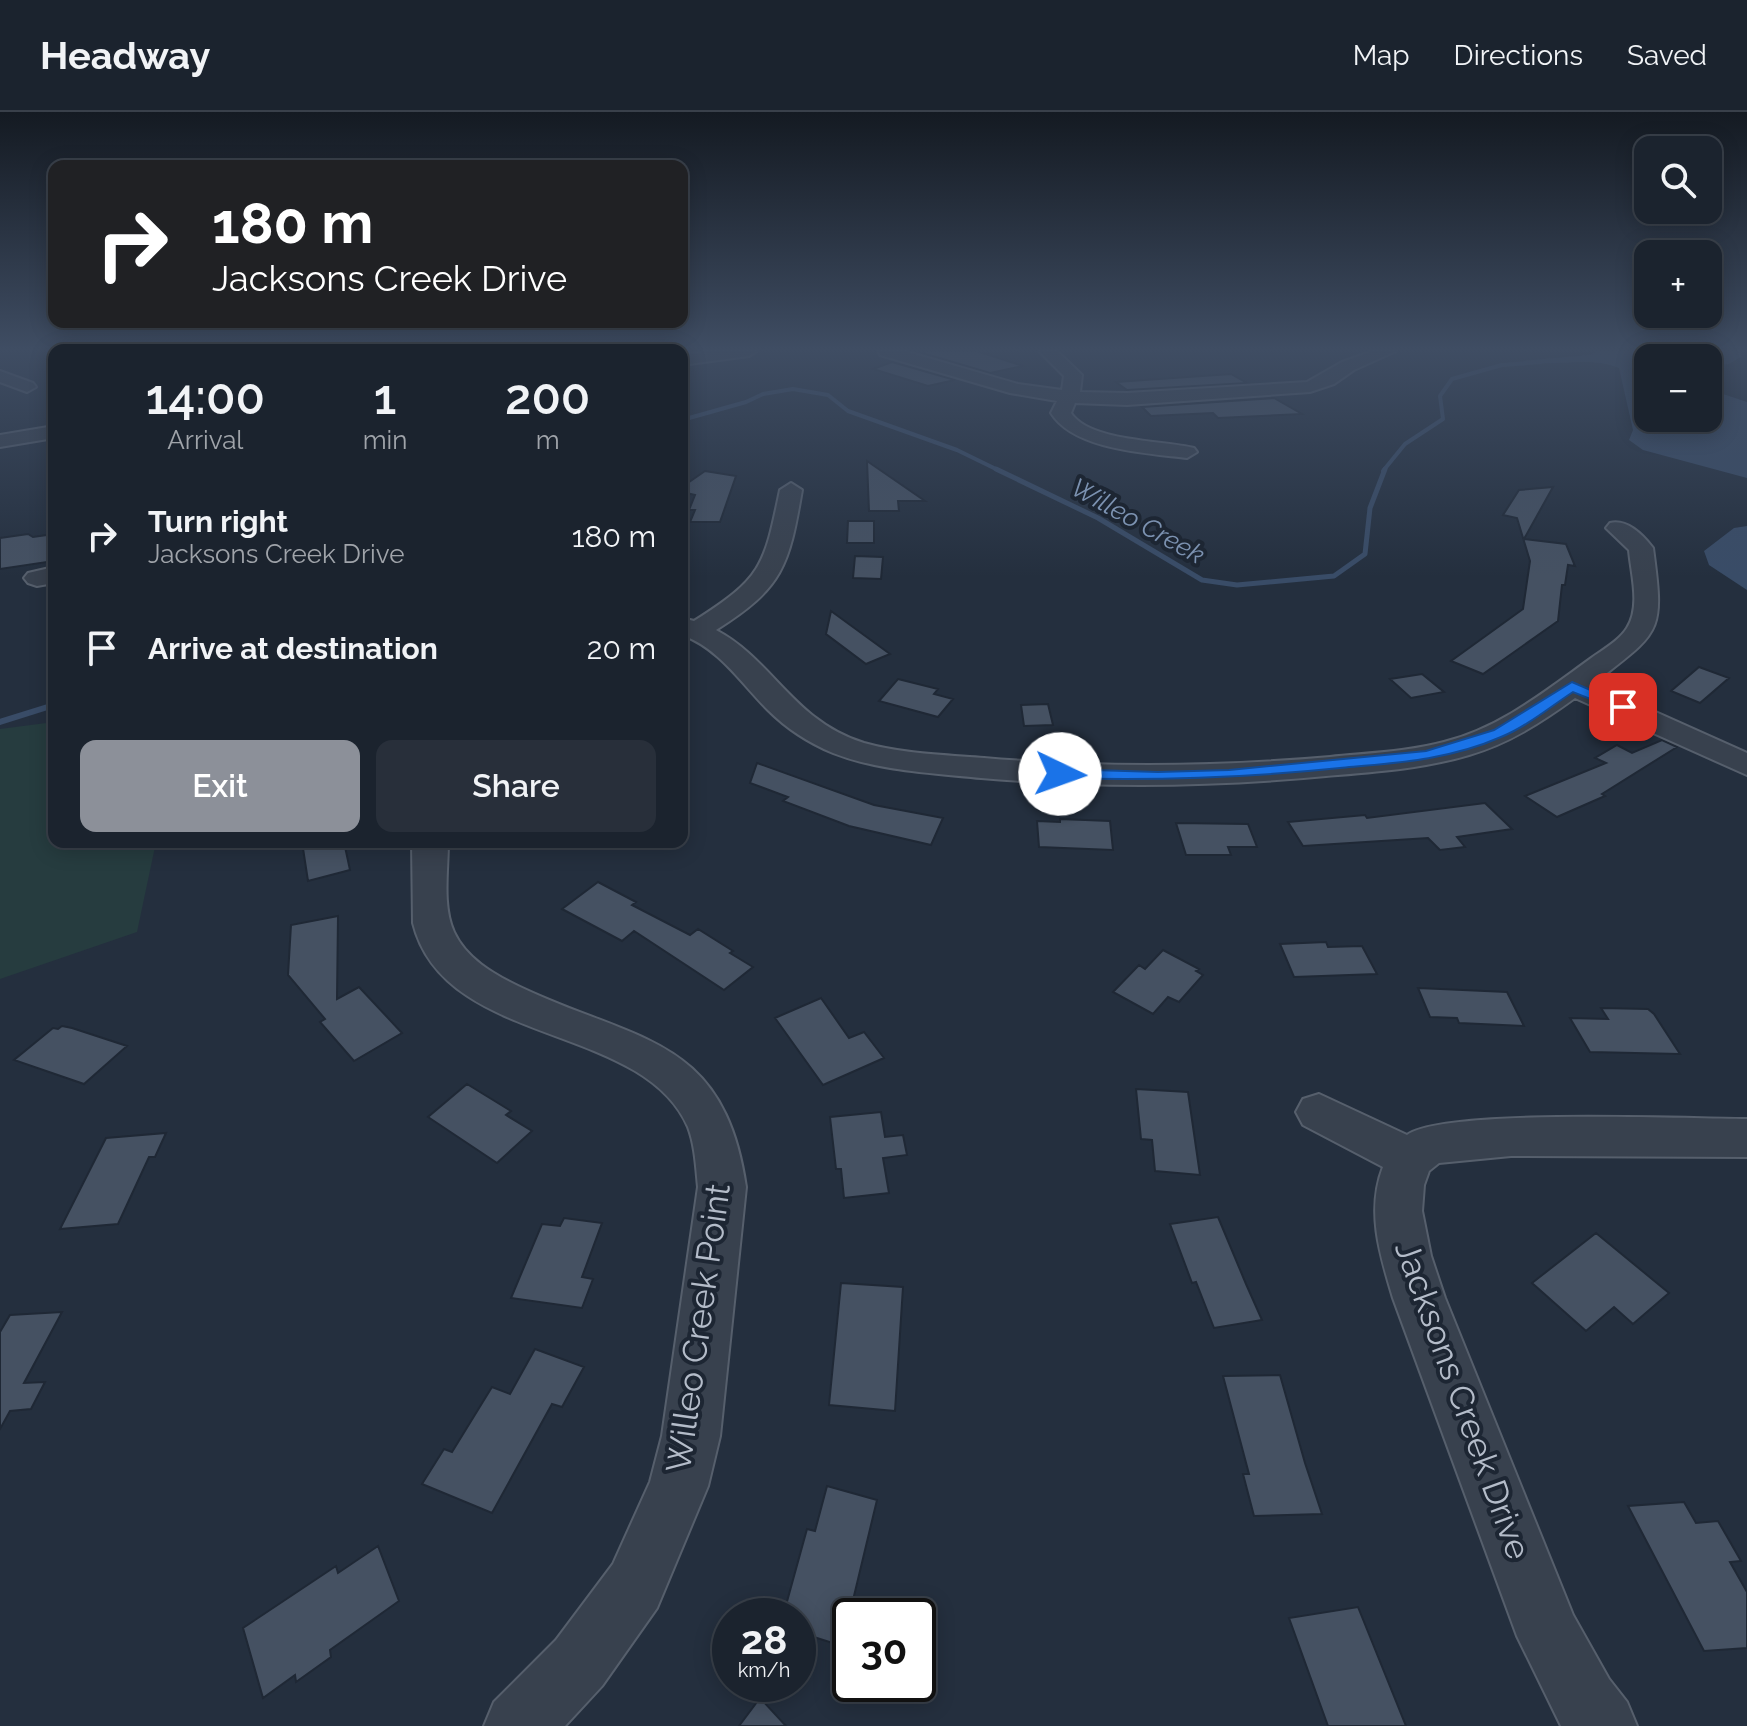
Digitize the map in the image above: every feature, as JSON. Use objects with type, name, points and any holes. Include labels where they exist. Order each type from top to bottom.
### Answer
[{"type":"street","points":[[1070,426],[1103,437],[1187,452]]},
{"type":"street","points":[[0,441],[48,433]]},
{"type":"street","points":[[690,628],[738,606],[767,578],[777,560],[791,490]]},
{"type":"street","points":[[690,628],[721,643],[790,713],[819,733],[848,748],[907,760],[1116,777],[1215,775],[1426,755],[1453,750],[1499,733],[1572,686],[1631,640],[1645,618],[1641,548],[1618,528]]},
{"type":"street","points":[[1572,686],[1747,765]]},
{"type":"street","name":"Willeo Creek Point","points":[[430,848],[435,932],[456,966],[495,993],[629,1049],[670,1074],[688,1090],[706,1114],[718,1149],[722,1187],[691,1436],[678,1486],[635,1586],[579,1663],[518,1726]]},
{"type":"street","points":[[1319,1112],[1410,1159],[1428,1145],[1483,1139],[1747,1138]]},
{"type":"street","name":"Jacksons Creek Drive","points":[[1410,1159],[1400,1185],[1398,1211],[1406,1256],[1419,1298],[1549,1636],[1585,1703],[1603,1726]]},
{"type":"green space","points":[[48,723],[48,848],[155,848],[137,932],[0,979],[0,729]]},
{"type":"water","points":[[1632,426],[1634,432],[1722,432],[1722,426],[1747,426],[1747,478],[1643,450],[1629,440]]},
{"type":"water","points":[[1747,526],[1747,590],[1709,565],[1704,551],[1734,528]]},
{"type":"building","points":[[867,461],[925,501],[898,501],[899,511],[869,511]]},
{"type":"building","points":[[705,471],[736,476],[720,522],[690,522],[695,510],[689,510],[695,495],[688,493],[688,483]]},
{"type":"building","points":[[1553,487],[1524,539],[1566,544],[1575,566],[1568,565],[1558,621],[1483,674],[1451,661],[1523,609],[1530,561],[1517,518],[1503,515],[1519,490]]},
{"type":"building","points":[[848,521],[874,521],[874,543],[847,543]]},
{"type":"building","points":[[48,535],[48,562],[0,569],[0,538]]},
{"type":"building","points":[[855,556],[883,557],[881,579],[853,578]]},
{"type":"building","points":[[831,611],[890,654],[866,664],[826,634]]},
{"type":"building","points":[[1699,667],[1729,678],[1700,703],[1671,691]]},
{"type":"building","points":[[1422,674],[1444,692],[1411,698],[1390,679]]},
{"type":"building","points":[[898,679],[938,689],[934,694],[953,699],[938,717],[879,701]]},
{"type":"building","points":[[1048,704],[1053,725],[1024,726],[1021,705]]},
{"type":"building","points":[[1662,740],[1677,747],[1602,794],[1605,796],[1557,817],[1525,796],[1606,763],[1595,758],[1617,745],[1632,753]]},
{"type":"building","points":[[757,763],[874,805],[943,818],[931,845],[849,826],[783,801],[788,797],[750,783]]},
{"type":"building","points":[[1485,803],[1512,829],[1457,837],[1465,847],[1440,850],[1428,838],[1303,846],[1288,822],[1365,815],[1367,818]]},
{"type":"building","points":[[1060,819],[1110,821],[1113,850],[1039,847],[1037,821],[1060,822]]},
{"type":"building","points":[[1176,823],[1248,824],[1257,847],[1228,847],[1231,855],[1186,855]]},
{"type":"building","points":[[303,848],[345,848],[350,870],[308,881]]},
{"type":"building","points":[[598,882],[636,902],[632,905],[690,935],[698,929],[753,967],[724,990],[634,931],[622,941],[562,909]]},
{"type":"building","points":[[338,916],[337,999],[359,987],[402,1033],[354,1061],[320,1022],[325,1019],[288,975],[291,925]]},
{"type":"building","points":[[1326,942],[1328,947],[1362,946],[1377,974],[1294,977],[1280,944]]},
{"type":"building","points":[[1163,950],[1199,969],[1196,971],[1203,975],[1179,1002],[1168,997],[1153,1014],[1113,992],[1139,965],[1145,969]]},
{"type":"building","points":[[1418,988],[1507,992],[1524,1026],[1459,1023],[1457,1018],[1430,1017]]},
{"type":"building","points":[[821,998],[849,1038],[864,1032],[884,1058],[823,1085],[775,1018]]},
{"type":"building","points":[[1601,1008],[1648,1009],[1680,1054],[1590,1052],[1570,1018],[1608,1019]]},
{"type":"building","points":[[62,1026],[127,1046],[84,1084],[14,1060],[53,1028]]},
{"type":"building","points":[[467,1084],[511,1111],[506,1115],[532,1131],[497,1163],[428,1117]]},
{"type":"building","points":[[1136,1089],[1188,1092],[1200,1175],[1155,1171],[1152,1140],[1141,1139]]},
{"type":"building","points":[[881,1112],[885,1137],[903,1135],[907,1155],[883,1158],[889,1193],[844,1198],[841,1169],[836,1169],[830,1117]]},
{"type":"building","points":[[166,1133],[155,1157],[149,1157],[118,1224],[60,1229],[106,1138]]},
{"type":"building","points":[[1218,1217],[1262,1320],[1214,1328],[1196,1282],[1192,1283],[1170,1224]]},
{"type":"building","points":[[564,1218],[602,1223],[582,1277],[593,1279],[582,1308],[511,1298],[542,1224],[560,1226]]},
{"type":"building","points":[[1596,1233],[1669,1293],[1633,1324],[1614,1307],[1586,1331],[1532,1283]]},
{"type":"building","points":[[841,1283],[903,1287],[895,1411],[829,1405]]},
{"type":"building","points":[[62,1312],[24,1383],[45,1382],[31,1409],[10,1411],[0,1429],[0,1332],[10,1315]]},
{"type":"building","points":[[535,1349],[584,1367],[562,1407],[552,1404],[492,1513],[422,1484],[444,1449],[452,1452],[492,1387],[510,1394]]},
{"type":"building","points":[[1280,1375],[1322,1514],[1254,1516],[1243,1474],[1249,1474],[1223,1376]]},
{"type":"building","points":[[827,1486],[877,1500],[854,1598],[832,1598],[832,1643],[816,1638],[816,1598],[788,1598],[807,1529],[815,1531]]},
{"type":"building","points":[[1684,1502],[1696,1523],[1718,1521],[1741,1561],[1730,1562],[1747,1592],[1747,1648],[1704,1651],[1628,1506]]},
{"type":"building","points":[[378,1546],[399,1601],[330,1650],[331,1657],[296,1682],[295,1675],[263,1698],[243,1628],[336,1566],[338,1573]]},
{"type":"building","points":[[1358,1607],[1406,1726],[1328,1726],[1289,1618]]},
{"type":"building","points":[[757,1702],[764,1702],[786,1726],[739,1726]]},
{"type":"waterway","name":"Willeo Creek","points":[[891,426],[957,450],[1000,471]]},
{"type":"waterway","name":"Willeo Creek","points":[[1383,471],[1405,444],[1432,426]]},
{"type":"waterway","name":"Willeo Creek","points":[[996,469],[1098,518],[1202,580],[1237,585],[1334,576],[1365,554],[1370,508],[1385,469]]},
{"type":"waterway","name":"Willeo Creek","points":[[0,722],[48,707]]},
{"type":"route","points":[[1060,774],[1116,777],[1229,775],[1397,760],[1453,750],[1499,733],[1572,686],[1623,707]]}]
